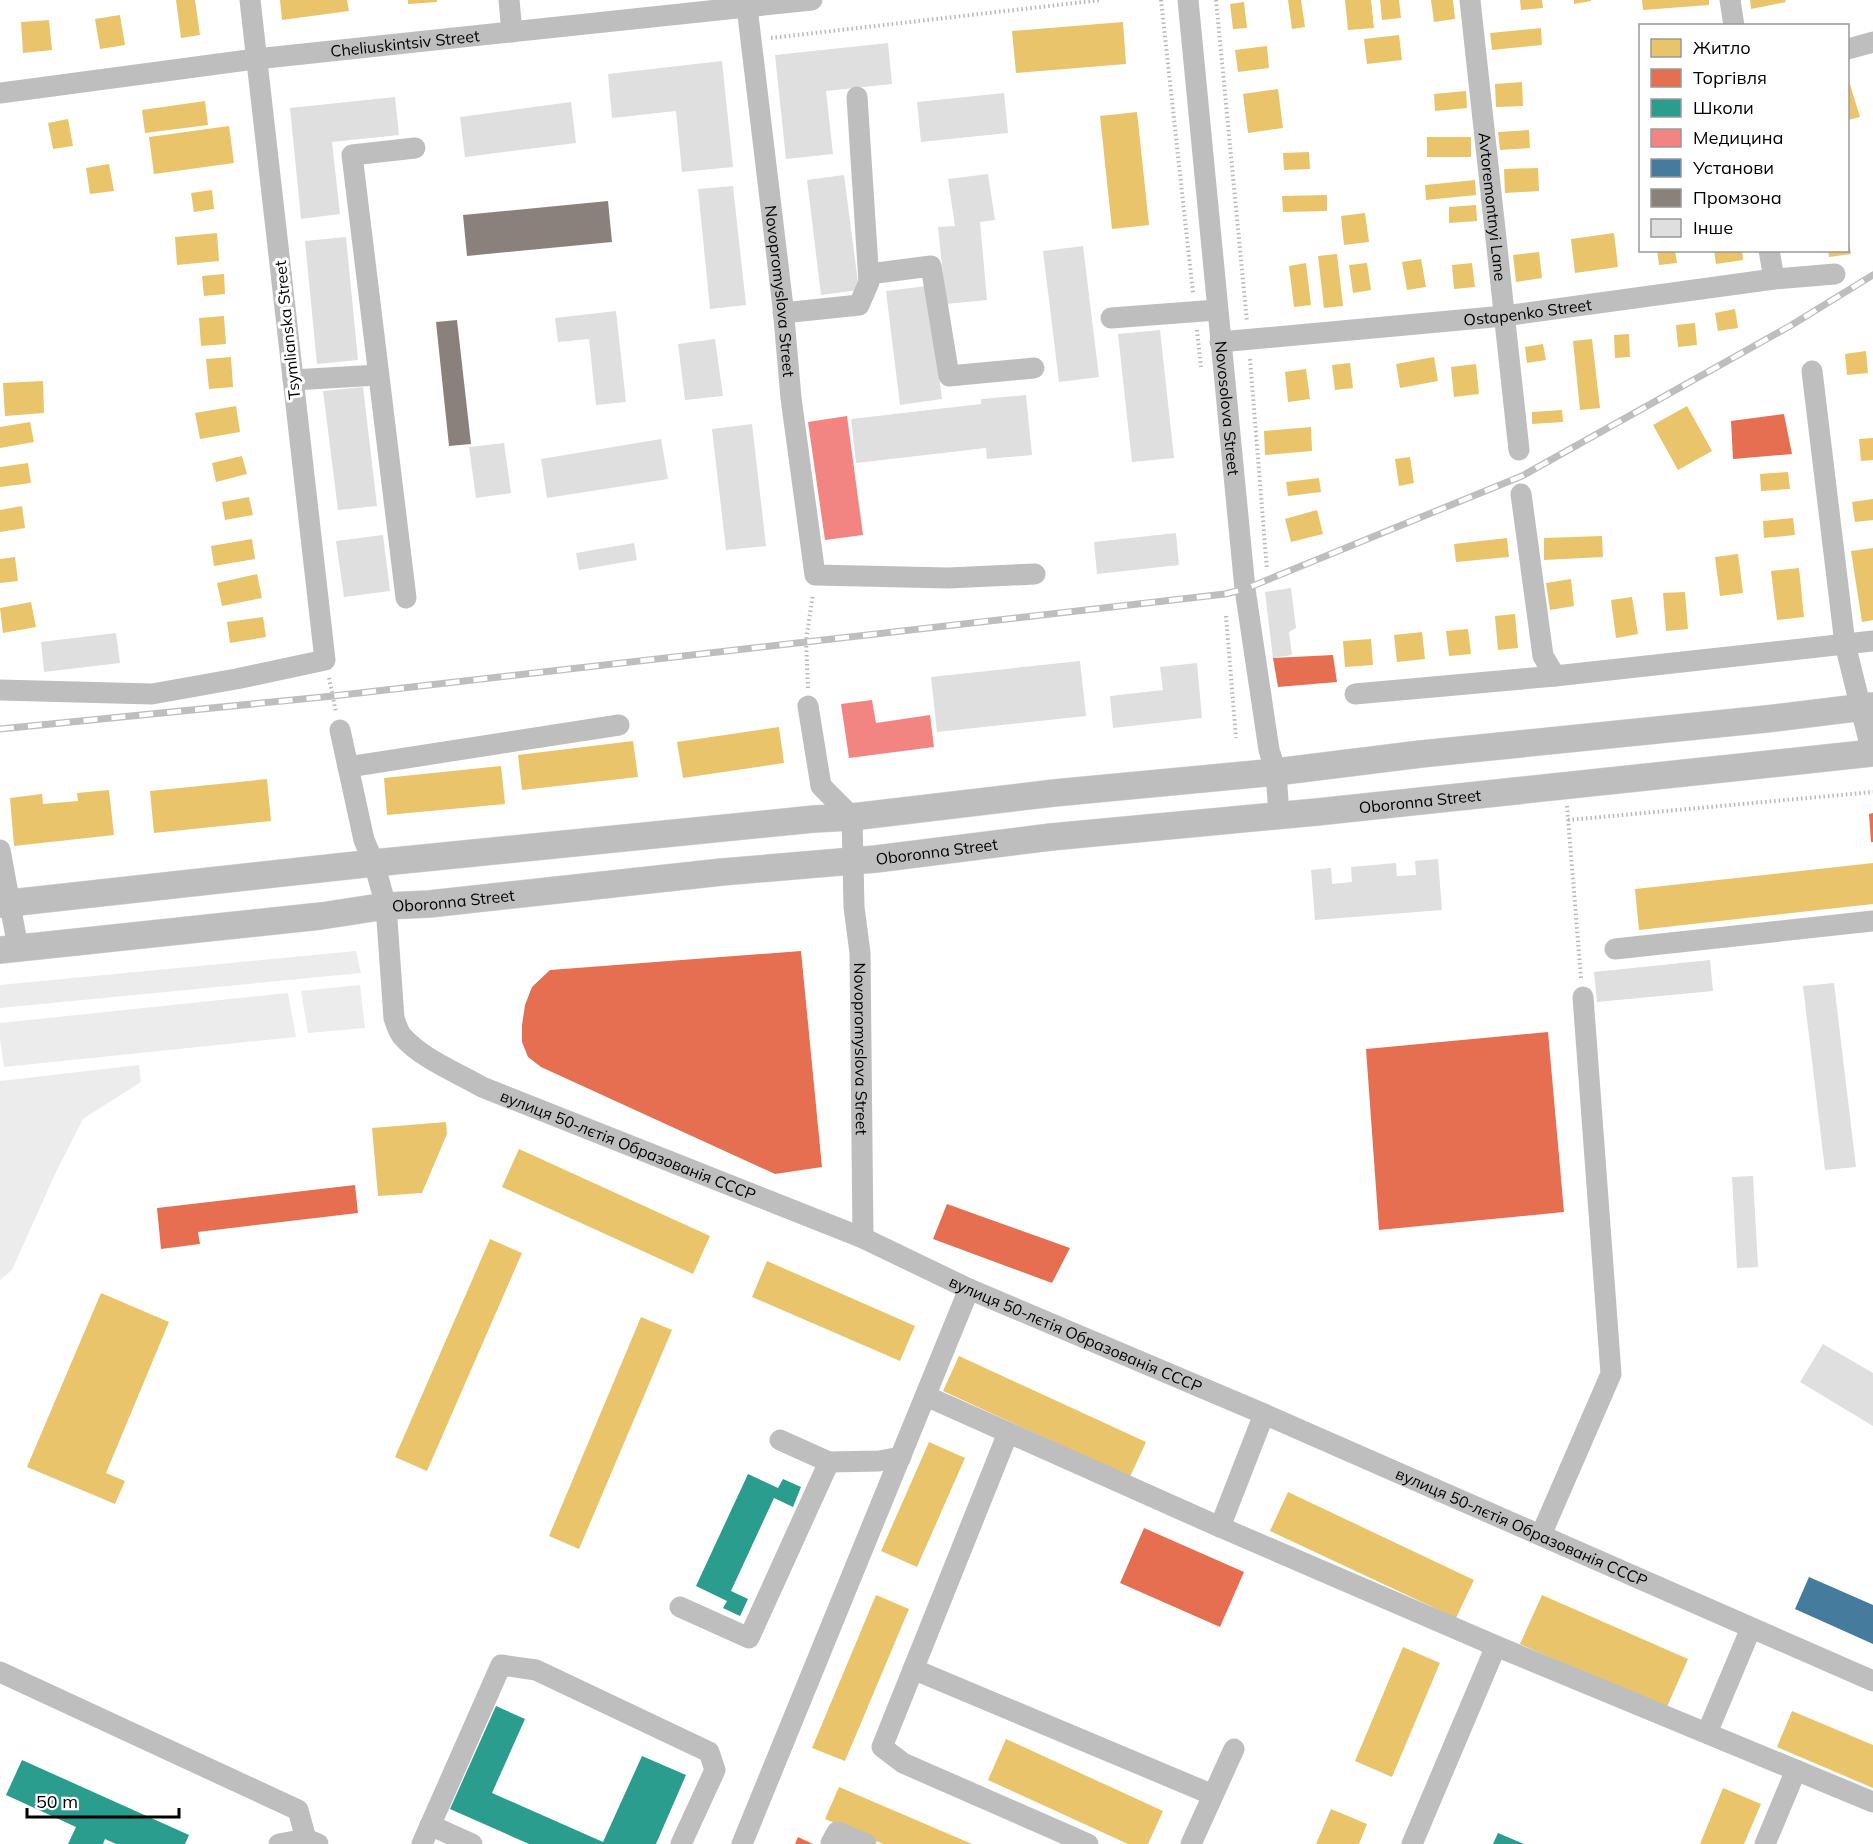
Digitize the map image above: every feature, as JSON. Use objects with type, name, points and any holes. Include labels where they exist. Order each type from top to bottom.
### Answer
[{"type":"main road","points":[[4,903],[374,863],[852,817],[1054,793],[1276,772],[1421,754],[1867,707]]},
{"type":"main road","name":"Oboronna Street","points":[[9,949],[321,916],[386,906],[429,904],[722,872],[876,859],[1051,837],[1872,753]]},
{"type":"street","name":"Tsymlianska Street","points":[[250,0],[325,660]]},
{"type":"street","points":[[509,0],[512,32]]},
{"type":"street","name":"Cheliuskintsiv Street","points":[[0,93],[256,59],[812,0]]},
{"type":"street","name":"Novosolova Street","points":[[1188,0],[1245,589],[1269,750],[1276,772],[1279,815]]},
{"type":"street","name":"Avtoremontnyi Lane","points":[[1470,0],[1519,450]]},
{"type":"street","points":[[1730,0],[1734,24]]},
{"type":"street","name":"Novopromyslova Street","points":[[747,7],[783,313],[790,398],[815,576]]},
{"type":"street","points":[[1849,48],[1873,42]]},
{"type":"street","points":[[783,313],[859,305],[870,282],[857,97]]},
{"type":"street","points":[[406,598],[352,155],[415,148]]},
{"type":"street","points":[[1769,252],[1774,279]]},
{"type":"street","points":[[869,274],[931,266],[949,376],[1034,368]]},
{"type":"street","name":"Ostapenko Street","points":[[1220,342],[1504,315],[1774,279],[1835,274]]},
{"type":"street","points":[[1111,318],[1217,310]]},
{"type":"street","points":[[1812,371],[1845,644],[1867,707],[1872,753]]},
{"type":"street","points":[[293,380],[378,375]]},
{"type":"street","points":[[1521,494],[1543,656],[1555,676]]},
{"type":"street","points":[[815,576],[948,578],[1035,574]]},
{"type":"street","points":[[1355,694],[1555,676],[1873,641]]},
{"type":"street","points":[[0,690],[152,694],[325,660]]},
{"type":"street","points":[[808,706],[821,786],[852,817]]},
{"type":"street","points":[[348,767],[619,725]]},
{"type":"street","name":"вулиця 50-лєтія Образованія СССР","points":[[340,730],[364,840],[374,863],[386,906],[393,1018],[400,1034],[414,1047],[482,1087],[863,1238],[969,1289],[1264,1414],[1873,1681]]},
{"type":"street","name":"Novopromyslova Street","points":[[852,817],[854,907],[860,953],[863,1238]]},
{"type":"street","points":[[0,850],[9,949]]},
{"type":"street","points":[[1616,949],[1873,921]]},
{"type":"street","points":[[1541,1536],[1611,1374],[1583,997]]},
{"type":"street","points":[[742,1844],[969,1289]]},
{"type":"street","points":[[926,1396],[1220,1527],[1496,1646],[1873,1802]]},
{"type":"street","points":[[1220,1527],[1264,1414]]},
{"type":"street","points":[[1008,1433],[882,1747],[903,1763],[1080,1842]]},
{"type":"street","points":[[780,1440],[829,1462],[879,1461],[901,1457]]},
{"type":"street","points":[[680,1607],[749,1638],[829,1462]]},
{"type":"street","points":[[1707,1733],[1751,1628]]},
{"type":"street","points":[[1412,1844],[1496,1646]]},
{"type":"street","points":[[472,1844],[426,1835],[501,1665],[536,1670],[709,1752],[715,1770],[681,1844]]},
{"type":"street","points":[[913,1669],[1213,1795]]},
{"type":"street","points":[[0,1672],[298,1810],[312,1841],[279,1844]]},
{"type":"street","points":[[1191,1844],[1234,1749]]},
{"type":"street","points":[[1765,1844],[1796,1770]]},
{"type":"street","points":[[831,1843],[837,1832],[866,1844]]},
{"type":"path","points":[[751,40],[1101,0]]},
{"type":"path","points":[[1216,0],[1268,570]]},
{"type":"path","points":[[808,706],[806,641],[815,576]]},
{"type":"path","points":[[1226,605],[1236,738]]},
{"type":"path","points":[[325,660],[340,730]]},
{"type":"path","points":[[1565,784],[1583,997]]},
{"type":"path","points":[[1568,820],[1873,792]]},
{"type":"shaded area","points":[[356,951],[361,973],[0,1008],[0,985]]},
{"type":"shaded area","points":[[360,985],[365,1028],[308,1033],[301,991]]},
{"type":"shaded area","points":[[288,993],[296,1037],[4,1067],[0,1023]]},
{"type":"shaded area","points":[[139,1065],[141,1082],[83,1119],[55,1174],[12,1270],[0,1280],[0,1081]]},
{"type":"building: Житло","points":[[176,0],[195,0],[200,35],[181,38]]},
{"type":"building: Житло","points":[[280,0],[347,0],[349,11],[282,20]]},
{"type":"building: Житло","points":[[408,0],[437,0],[437,2],[408,4]]},
{"type":"building: Житло","points":[[1288,0],[1301,0],[1305,27],[1292,29]]},
{"type":"building: Житло","points":[[1345,0],[1371,0],[1374,28],[1348,30]]},
{"type":"building: Житло","points":[[1380,0],[1399,0],[1401,18],[1382,20]]},
{"type":"building: Житло","points":[[1431,0],[1453,0],[1455,19],[1434,22]]},
{"type":"building: Житло","points":[[1520,0],[1542,0],[1543,8],[1521,10]]},
{"type":"building: Житло","points":[[1574,0],[1591,0],[1591,1],[1574,4]]},
{"type":"building: Житло","points":[[1642,0],[1709,0],[1709,5],[1643,10]]},
{"type":"building: Житло","points":[[1750,0],[1785,0],[1786,2],[1751,9]]},
{"type":"building: Житло","points":[[1244,2],[1247,28],[1233,29],[1230,4]]},
{"type":"building: Житло","points":[[120,15],[125,45],[100,49],[95,19]]},
{"type":"building: Житло","points":[[49,20],[52,50],[23,53],[21,22]]},
{"type":"building: Житло","points":[[1123,22],[1126,64],[1016,73],[1012,31]]},
{"type":"building: Житло","points":[[1541,28],[1542,45],[1492,50],[1490,33]]},
{"type":"building: Житло","points":[[1399,35],[1402,60],[1367,64],[1364,39]]},
{"type":"building: Житло","points":[[1267,46],[1269,68],[1238,72],[1235,50]]},
{"type":"building: Житло","points":[[1849,81],[1860,117],[1849,120]]},
{"type":"building: Житло","points":[[1522,82],[1523,106],[1496,107],[1495,84]]},
{"type":"building: Житло","points":[[1278,89],[1283,128],[1248,133],[1243,94]]},
{"type":"building: Житло","points":[[1466,91],[1467,108],[1435,111],[1434,94]]},
{"type":"building: Житло","points":[[205,101],[208,125],[145,133],[142,110]]},
{"type":"building: Житло","points":[[1137,112],[1149,225],[1112,229],[1100,116]]},
{"type":"building: Житло","points":[[68,119],[73,146],[53,149],[48,123]]},
{"type":"building: Житло","points":[[229,126],[234,163],[154,174],[149,137]]},
{"type":"building: Житло","points":[[1529,130],[1530,148],[1500,150],[1498,132]]},
{"type":"building: Житло","points":[[1427,137],[1471,137],[1471,157],[1427,157]]},
{"type":"building: Житло","points":[[1309,152],[1310,169],[1284,170],[1283,153]]},
{"type":"building: Житло","points":[[109,164],[114,191],[90,194],[86,168]]},
{"type":"building: Житло","points":[[1538,168],[1539,191],[1505,193],[1504,169]]},
{"type":"building: Житло","points":[[1475,180],[1476,195],[1426,200],[1425,185]]},
{"type":"building: Житло","points":[[212,190],[214,209],[194,212],[191,193]]},
{"type":"building: Житло","points":[[1327,195],[1327,211],[1283,212],[1282,196]]},
{"type":"building: Житло","points":[[1476,205],[1477,221],[1449,223],[1449,207]]},
{"type":"building: Житло","points":[[1365,213],[1369,242],[1344,245],[1341,216]]},
{"type":"building: Житло","points":[[217,233],[219,261],[177,265],[175,237]]},
{"type":"building: Житло","points":[[1614,233],[1618,267],[1575,273],[1571,239]]},
{"type":"building: Житло","points":[[1849,242],[1851,254],[1829,257],[1828,252],[1849,252]]},
{"type":"building: Житло","points":[[1539,252],[1542,278],[1516,282],[1513,255]]},
{"type":"building: Житло","points":[[1657,252],[1675,252],[1677,263],[1659,265]]},
{"type":"building: Житло","points":[[1714,252],[1742,252],[1743,260],[1716,264]]},
{"type":"building: Житло","points":[[1337,254],[1343,306],[1324,308],[1318,256]]},
{"type":"building: Житло","points":[[1421,259],[1426,287],[1407,290],[1402,262]]},
{"type":"building: Житло","points":[[1306,263],[1311,305],[1294,307],[1289,266]]},
{"type":"building: Житло","points":[[1367,263],[1371,290],[1353,293],[1349,265]]},
{"type":"building: Житло","points":[[1472,263],[1475,287],[1454,289],[1452,265]]},
{"type":"building: Житло","points":[[224,274],[225,294],[204,296],[202,276]]},
{"type":"building: Житло","points":[[1735,309],[1738,328],[1718,331],[1715,313]]},
{"type":"building: Житло","points":[[224,316],[226,344],[201,346],[199,318]]},
{"type":"building: Житло","points":[[1695,323],[1697,345],[1678,347],[1676,325]]},
{"type":"building: Житло","points":[[1629,334],[1630,357],[1615,358],[1614,335]]},
{"type":"building: Житло","points":[[1592,339],[1600,408],[1580,410],[1573,341]]},
{"type":"building: Житло","points":[[1543,344],[1546,360],[1527,363],[1525,347]]},
{"type":"building: Житло","points":[[1866,351],[1868,373],[1847,375],[1845,354]]},
{"type":"building: Житло","points":[[231,357],[233,387],[209,389],[206,359]]},
{"type":"building: Житло","points":[[1434,357],[1438,381],[1400,388],[1396,364]]},
{"type":"building: Житло","points":[[1350,363],[1353,388],[1335,390],[1332,365]]},
{"type":"building: Житло","points":[[1476,364],[1479,394],[1454,397],[1451,367]]},
{"type":"building: Житло","points":[[1306,369],[1310,399],[1288,402],[1285,372]]},
{"type":"building: Житло","points":[[43,381],[44,413],[5,416],[3,383]]},
{"type":"building: Житло","points":[[236,406],[240,432],[200,439],[195,413]]},
{"type":"building: Житло","points":[[1687,406],[1712,451],[1678,470],[1653,425]]},
{"type":"building: Житло","points":[[1562,410],[1563,422],[1532,424],[1532,412]]},
{"type":"building: Житло","points":[[30,422],[34,442],[0,448],[0,427]]},
{"type":"building: Житло","points":[[1311,427],[1312,451],[1265,455],[1264,431]]},
{"type":"building: Житло","points":[[1873,438],[1873,460],[1861,461],[1859,439]]},
{"type":"building: Житло","points":[[242,456],[247,474],[216,482],[212,463]]},
{"type":"building: Житло","points":[[1410,457],[1414,483],[1399,486],[1395,459]]},
{"type":"building: Житло","points":[[28,463],[31,483],[0,487],[0,467]]},
{"type":"building: Житло","points":[[1788,472],[1790,489],[1761,491],[1760,474]]},
{"type":"building: Житло","points":[[1319,478],[1321,492],[1288,496],[1286,482]]},
{"type":"building: Житло","points":[[249,497],[253,515],[225,520],[222,502]]},
{"type":"building: Житло","points":[[1873,499],[1873,520],[1855,522],[1852,502]]},
{"type":"building: Житло","points":[[22,506],[25,528],[0,532],[0,510]]},
{"type":"building: Житло","points":[[1317,510],[1323,534],[1291,542],[1285,519]]},
{"type":"building: Житло","points":[[1793,518],[1795,535],[1764,538],[1763,521]]},
{"type":"building: Житло","points":[[1602,536],[1603,557],[1544,560],[1544,538]]},
{"type":"building: Житло","points":[[1507,538],[1509,557],[1456,562],[1454,544]]},
{"type":"building: Житло","points":[[252,539],[255,559],[214,566],[211,546]]},
{"type":"building: Житло","points":[[1873,548],[1873,620],[1862,622],[1851,551]]},
{"type":"building: Житло","points":[[1738,554],[1743,593],[1720,596],[1715,557]]},
{"type":"building: Житло","points":[[15,557],[18,581],[0,583],[0,559]]},
{"type":"building: Житло","points":[[1799,568],[1804,617],[1777,620],[1771,571]]},
{"type":"building: Житло","points":[[257,574],[262,598],[222,606],[217,583]]},
{"type":"building: Житло","points":[[1571,579],[1574,606],[1550,610],[1546,583]]},
{"type":"building: Житло","points":[[1685,592],[1688,629],[1666,631],[1663,593]]},
{"type":"building: Житло","points":[[1632,597],[1638,634],[1616,638],[1611,600]]},
{"type":"building: Житло","points":[[31,602],[36,627],[3,633],[0,608]]},
{"type":"building: Житло","points":[[1515,614],[1518,648],[1498,650],[1495,616]]},
{"type":"building: Житло","points":[[263,617],[266,637],[230,643],[227,622]]},
{"type":"building: Житло","points":[[1468,629],[1471,654],[1449,656],[1446,631]]},
{"type":"building: Житло","points":[[1422,632],[1425,659],[1397,662],[1394,635]]},
{"type":"building: Житло","points":[[1371,639],[1373,665],[1345,667],[1343,641]]},
{"type":"building: Житло","points":[[779,727],[784,763],[683,778],[677,742]]},
{"type":"building: Житло","points":[[633,741],[638,777],[522,790],[518,755]]},
{"type":"building: Житло","points":[[501,766],[505,804],[387,815],[384,778]]},
{"type":"building: Житло","points":[[267,779],[271,821],[154,833],[150,791]]},
{"type":"building: Житло","points":[[109,790],[114,835],[14,846],[10,798],[42,794],[43,804],[78,801],[77,793]]},
{"type":"building: Житло","points":[[1873,863],[1873,904],[1639,930],[1635,889]]},
{"type":"building: Житло","points":[[446,1122],[447,1134],[422,1193],[378,1196],[372,1128]]},
{"type":"building: Житло","points":[[519,1149],[710,1236],[693,1274],[502,1187]]},
{"type":"building: Житло","points":[[490,1239],[522,1253],[427,1471],[395,1457]]},
{"type":"building: Житло","points":[[767,1261],[915,1326],[900,1361],[752,1297]]},
{"type":"building: Житло","points":[[101,1293],[169,1322],[106,1473],[125,1481],[115,1504],[27,1467]]},
{"type":"building: Житло","points":[[641,1317],[672,1330],[579,1549],[549,1536]]},
{"type":"building: Житло","points":[[959,1356],[1146,1442],[1130,1477],[943,1391]]},
{"type":"building: Житло","points":[[929,1442],[965,1458],[917,1567],[881,1551]]},
{"type":"building: Житло","points":[[1288,1492],[1474,1580],[1456,1618],[1270,1531]]},
{"type":"building: Житло","points":[[876,1595],[909,1609],[845,1761],[812,1748]]},
{"type":"building: Житло","points":[[1542,1595],[1688,1659],[1666,1709],[1520,1644]]},
{"type":"building: Житло","points":[[1403,1647],[1440,1663],[1392,1777],[1355,1761]]},
{"type":"building: Житло","points":[[1792,1711],[1873,1745],[1873,1788],[1777,1747]]},
{"type":"building: Житло","points":[[1006,1739],[1163,1811],[1148,1844],[1128,1844],[988,1780]]},
{"type":"building: Житло","points":[[839,1787],[972,1844],[883,1844],[825,1819]]},
{"type":"building: Житло","points":[[1723,1788],[1761,1804],[1744,1844],[1700,1844]]},
{"type":"building: Житло","points":[[1331,1809],[1367,1824],[1359,1844],[1316,1844]]},
{"type":"building: Торгівля","points":[[1784,414],[1792,454],[1733,459],[1731,421]]},
{"type":"building: Торгівля","points":[[1333,655],[1337,682],[1278,687],[1273,658]]},
{"type":"building: Торгівля","points":[[1873,813],[1873,842],[1871,842],[1869,814]]},
{"type":"building: Торгівля","points":[[801,951],[822,1167],[775,1174],[541,1067],[528,1057],[522,1042],[525,1005],[532,987],[550,970]]},
{"type":"building: Торгівля","points":[[1548,1032],[1564,1212],[1379,1230],[1366,1049]]},
{"type":"building: Торгівля","points":[[355,1185],[358,1213],[198,1232],[200,1244],[161,1249],[157,1208]]},
{"type":"building: Торгівля","points":[[947,1204],[1070,1248],[1052,1283],[933,1239]]},
{"type":"building: Торгівля","points":[[1144,1528],[1244,1572],[1220,1627],[1120,1583]]},
{"type":"building: Торгівля","points":[[798,1837],[813,1844],[795,1844]]},
{"type":"building: Школи","points":[[748,1474],[778,1488],[783,1479],[801,1487],[793,1507],[774,1498],[731,1591],[748,1599],[740,1616],[723,1608],[727,1601],[696,1586]]},
{"type":"building: Школи","points":[[496,1706],[525,1719],[492,1793],[603,1842],[642,1756],[686,1775],[656,1844],[529,1844],[450,1809]]},
{"type":"building: Школи","points":[[22,1760],[189,1835],[185,1844],[116,1844],[105,1839],[103,1844],[68,1844],[76,1827],[6,1795]]},
{"type":"building: Школи","points":[[1498,1833],[1524,1844],[1493,1844]]},
{"type":"building: Медицина","points":[[847,416],[863,535],[825,540],[808,422]]},
{"type":"building: Медицина","points":[[872,700],[876,723],[930,715],[934,747],[849,758],[841,704]]},
{"type":"building: Установи","points":[[1809,1577],[1873,1605],[1873,1644],[1795,1609]]},
{"type":"building: Промзона","points":[[608,201],[612,242],[467,256],[463,215]]},
{"type":"building: Промзона","points":[[457,320],[471,444],[449,446],[436,322]]},
{"type":"building: Інше","points":[[888,43],[892,84],[826,91],[833,154],[786,159],[775,55]]},
{"type":"building: Інше","points":[[722,61],[733,167],[682,172],[676,111],[612,118],[608,74]]},
{"type":"building: Інше","points":[[1004,93],[1008,133],[921,142],[917,102]]},
{"type":"building: Інше","points":[[395,97],[399,135],[332,142],[340,214],[301,219],[290,108]]},
{"type":"building: Інше","points":[[571,102],[576,143],[465,157],[460,117]]},
{"type":"building: Інше","points":[[988,174],[995,220],[980,222],[987,300],[946,304],[938,227],[955,226],[948,179]]},
{"type":"building: Інше","points":[[844,175],[859,290],[821,295],[807,180]]},
{"type":"building: Інше","points":[[733,186],[746,305],[710,309],[698,189]]},
{"type":"building: Інше","points":[[346,237],[358,360],[317,364],[305,241]]},
{"type":"building: Інше","points":[[1083,246],[1099,377],[1059,382],[1043,251]]},
{"type":"building: Інше","points":[[927,286],[942,399],[900,405],[886,291]]},
{"type":"building: Інше","points":[[616,311],[626,402],[596,405],[589,339],[558,342],[555,318]]},
{"type":"building: Інше","points":[[1160,330],[1174,458],[1132,462],[1118,334]]},
{"type":"building: Інше","points":[[715,339],[723,396],[685,400],[678,344]]},
{"type":"building: Інше","points":[[363,387],[377,506],[338,510],[323,391]]},
{"type":"building: Інше","points":[[1026,395],[1032,455],[987,459],[986,448],[856,463],[851,419],[981,404],[981,399]]},
{"type":"building: Інше","points":[[752,424],[766,546],[726,550],[712,429]]},
{"type":"building: Інше","points":[[661,439],[668,479],[547,498],[541,459]]},
{"type":"building: Інше","points":[[504,443],[511,493],[476,498],[469,447]]},
{"type":"building: Інше","points":[[1176,533],[1179,565],[1097,574],[1094,542]]},
{"type":"building: Інше","points":[[383,535],[390,591],[344,597],[336,541]]},
{"type":"building: Інше","points":[[634,543],[637,560],[579,570],[576,553]]},
{"type":"building: Інше","points":[[1291,588],[1296,628],[1289,632],[1292,655],[1273,658],[1265,592]]},
{"type":"building: Інше","points":[[116,633],[120,663],[44,672],[41,642]]},
{"type":"building: Інше","points":[[1080,661],[1086,716],[937,732],[931,677]]},
{"type":"building: Інше","points":[[1197,663],[1202,718],[1113,728],[1110,696],[1163,690],[1160,667]]},
{"type":"building: Інше","points":[[1438,859],[1442,910],[1315,920],[1311,870],[1331,868],[1332,884],[1352,882],[1351,867],[1396,863],[1397,876],[1416,875],[1415,861]]},
{"type":"building: Інше","points":[[1710,960],[1713,991],[1597,1002],[1594,972]]},
{"type":"building: Інше","points":[[1834,983],[1856,1167],[1825,1170],[1803,986]]},
{"type":"building: Інше","points":[[1753,1176],[1758,1267],[1737,1268],[1732,1177]]},
{"type":"building: Інше","points":[[1823,1344],[1873,1373],[1873,1426],[1800,1382]]},
{"type":"railway","points":[[0,729],[333,696],[1225,594],[1245,589],[1522,476],[1790,326],[1873,275]]}]
